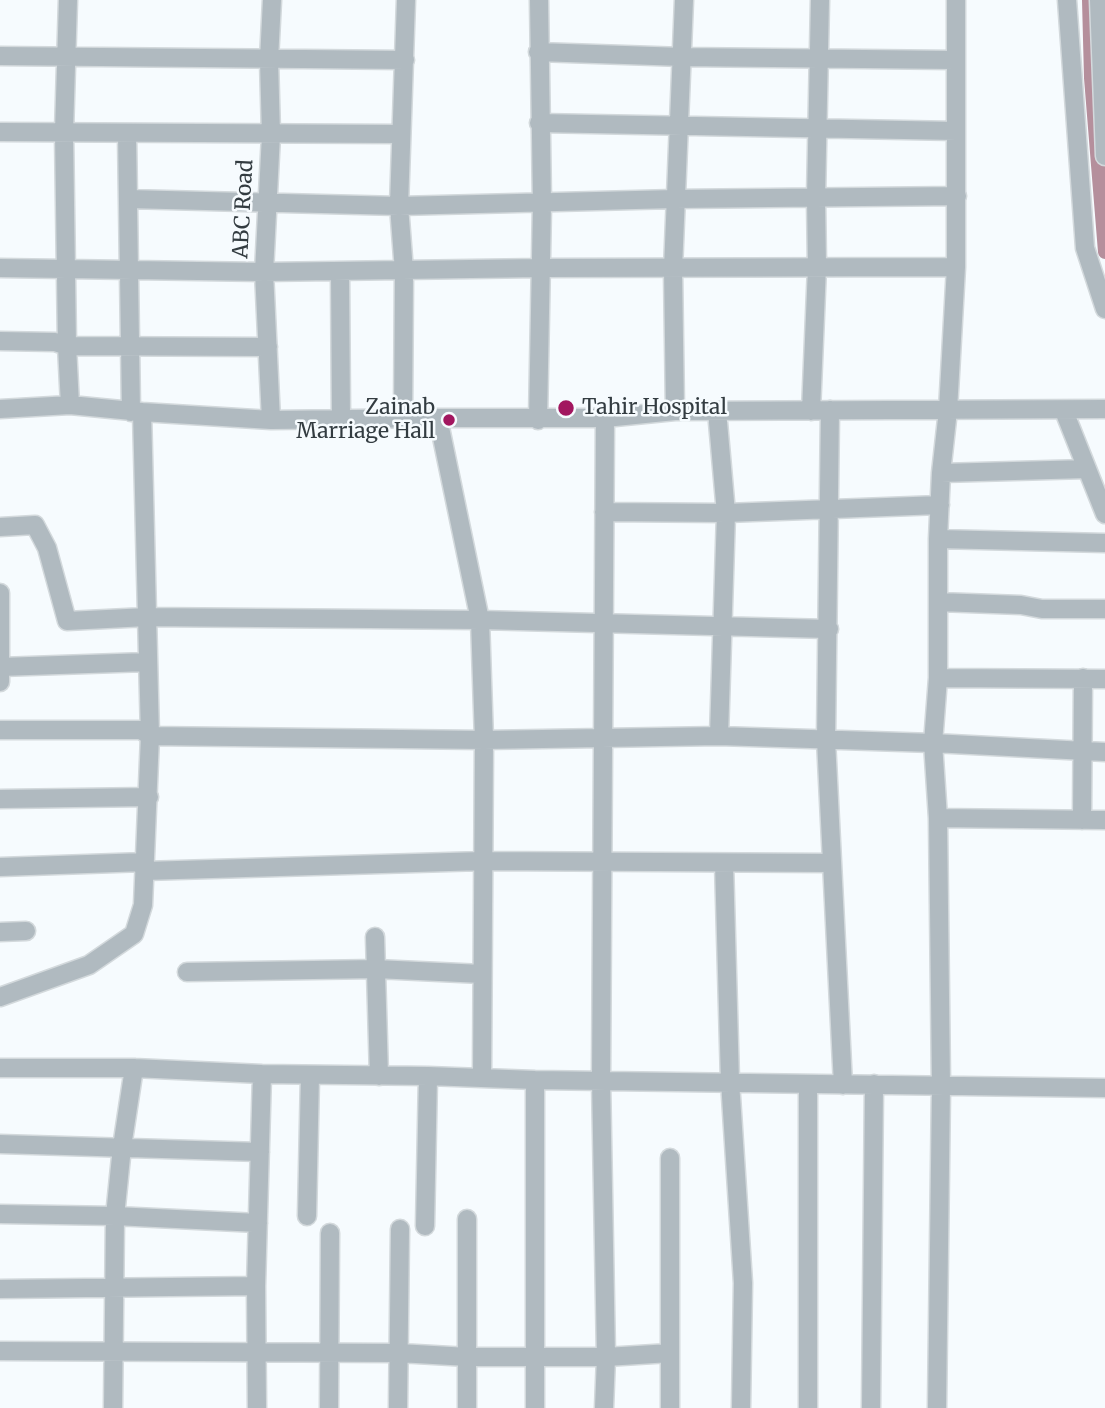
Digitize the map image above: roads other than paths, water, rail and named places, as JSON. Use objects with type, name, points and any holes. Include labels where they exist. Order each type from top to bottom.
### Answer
[{"type":"street","points":[[68,0],[64,132],[70,405]]},
{"type":"street","name":"ABC Road","points":[[271,420],[264,272],[271,135],[272,0]]},
{"type":"street","points":[[403,420],[404,271],[399,206],[406,0]]},
{"type":"street","points":[[538,420],[542,204],[539,0]]},
{"type":"street","points":[[676,411],[673,269],[684,0]]},
{"type":"street","points":[[811,411],[817,267],[820,0]]},
{"type":"street","points":[[937,1408],[941,1086],[938,818],[933,743],[938,678],[941,473],[948,410],[956,267],[956,0]]},
{"type":"street","points":[[1068,0],[1085,248],[1105,309]]},
{"type":"street","points":[[1099,0],[1105,156]]},
{"type":"street","points":[[538,52],[682,57],[954,60]]},
{"type":"street","points":[[0,56],[405,60]]},
{"type":"street","points":[[539,123],[956,131]]},
{"type":"street","points":[[0,132],[401,134]]},
{"type":"street","points":[[0,997],[89,965],[134,934],[143,905],[150,736],[147,617],[130,346],[127,133]]},
{"type":"street","points":[[128,200],[399,206],[957,196]]},
{"type":"street","points":[[0,268],[264,272],[956,267]]},
{"type":"street","points":[[340,271],[341,420]]},
{"type":"street","points":[[0,341],[55,342],[67,346],[268,347]]},
{"type":"street","points":[[0,409],[70,405],[271,420],[538,420],[605,418],[676,411],[1105,409]]},
{"type":"street","points":[[830,410],[829,629],[825,740],[843,1086]]},
{"type":"street","points":[[717,411],[726,513],[719,736]]},
{"type":"street","points":[[1064,411],[1105,514]]},
{"type":"street","points":[[438,418],[480,620],[484,740],[482,1079]]},
{"type":"street","points":[[604,1408],[606,1357],[601,1080],[605,418]]},
{"type":"street","points":[[941,473],[1087,469]]},
{"type":"street","points":[[604,512],[726,513],[940,505]]},
{"type":"street","points":[[0,527],[35,525],[47,548],[67,621],[147,617],[480,620],[829,629]]},
{"type":"street","points":[[939,539],[1105,543]]},
{"type":"street","points":[[0,593],[0,682]]},
{"type":"street","points":[[939,602],[1021,605],[1042,609],[1105,609]]},
{"type":"street","points":[[0,667],[147,662]]},
{"type":"street","points":[[938,678],[1105,679]]},
{"type":"street","points":[[1082,820],[1083,678]]},
{"type":"street","points":[[0,730],[141,730],[150,736],[484,740],[719,736],[1105,752]]},
{"type":"street","points":[[0,799],[149,797]]},
{"type":"street","points":[[938,818],[1105,820]]},
{"type":"street","points":[[0,867],[483,861],[832,863]]},
{"type":"street","points":[[724,863],[730,1081],[743,1283],[741,1408]]},
{"type":"street","points":[[0,932],[26,931]]},
{"type":"street","points":[[375,937],[380,1076]]},
{"type":"street","points":[[187,972],[376,968],[482,974]]},
{"type":"street","points":[[0,1068],[134,1068],[310,1076],[730,1081],[843,1086],[874,1084],[1105,1088]]},
{"type":"street","points":[[113,1408],[115,1216],[134,1068]]},
{"type":"street","points":[[257,1408],[256,1286],[262,1074]]},
{"type":"street","points":[[307,1216],[310,1076]]},
{"type":"street","points":[[425,1226],[428,1076]]},
{"type":"street","points":[[535,1080],[535,1408]]},
{"type":"street","points":[[808,1084],[808,1408]]},
{"type":"street","points":[[871,1408],[874,1084]]},
{"type":"street","points":[[0,1144],[261,1152]]},
{"type":"street","points":[[670,1158],[670,1408]]},
{"type":"street","points":[[0,1214],[258,1223]]},
{"type":"street","points":[[467,1219],[467,1408]]},
{"type":"street","points":[[398,1408],[400,1229]]},
{"type":"street","points":[[330,1233],[330,1408]]},
{"type":"street","points":[[0,1289],[256,1286]]},
{"type":"street","points":[[0,1351],[399,1353],[468,1357],[606,1357],[670,1353]]},
{"type":"waterway","points":[[1089,0],[1091,78],[1105,252]]},
{"type":"place","name":"Tahir Hospital","points":[[566,408]]},
{"type":"place","name":"Zainab Marriage Hall","points":[[449,420]]}]
